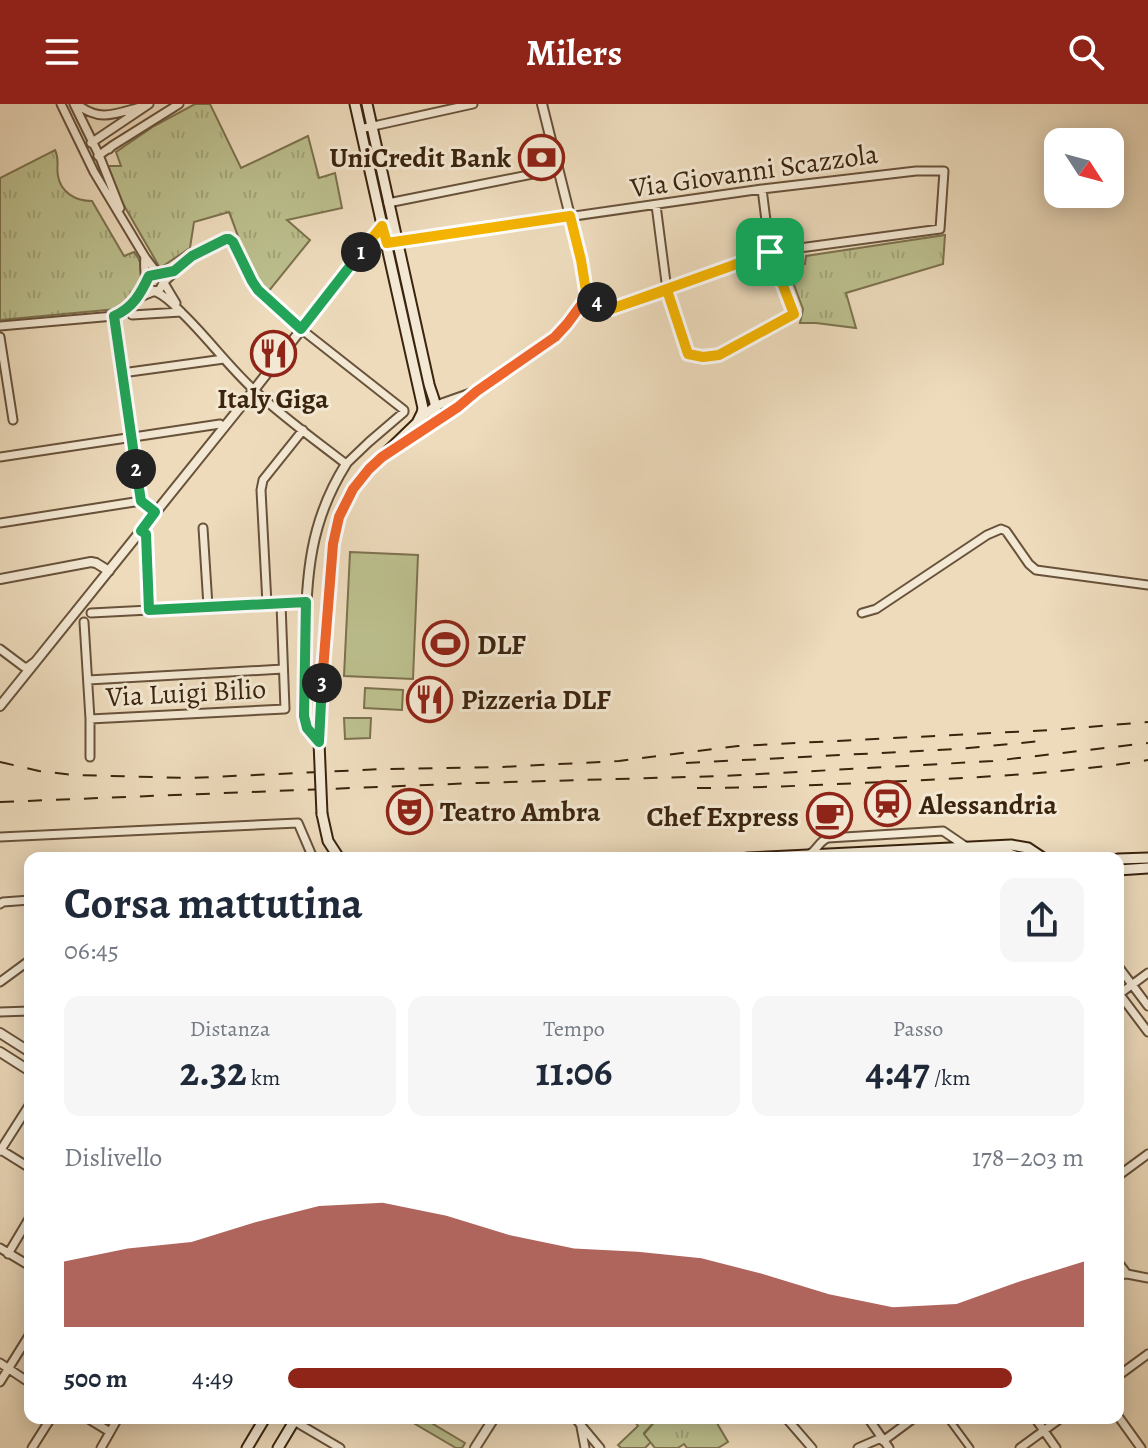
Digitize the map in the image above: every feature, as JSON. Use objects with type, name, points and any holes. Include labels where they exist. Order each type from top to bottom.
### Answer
[{"type":"main road","points":[[335,852],[328,841],[322,814],[319,742],[335,533],[348,497],[362,476],[434,416],[435,406],[355,104]]},
{"type":"main road","points":[[367,104],[388,203],[387,224]]},
{"type":"main road","points":[[392,242],[423,423]]},
{"type":"main road","points":[[848,852],[959,844],[1019,846],[1036,852]]},
{"type":"main road","points":[[1124,859],[1148,858]]},
{"type":"main road","points":[[1124,870],[1148,868]]},
{"type":"main road","points":[[247,1448],[261,1424]]},
{"type":"main road","points":[[278,1448],[291,1424]]},
{"type":"street","points":[[61,104],[94,172],[181,312]]},
{"type":"street","points":[[75,104],[130,232]]},
{"type":"street","points":[[75,104],[101,116],[149,104]]},
{"type":"street","points":[[86,154],[93,142],[149,104]]},
{"type":"street","points":[[100,158],[112,146],[179,104]]},
{"type":"street","points":[[360,129],[473,104]]},
{"type":"street","points":[[423,423],[458,407],[555,337],[587,297],[581,260],[542,104]]},
{"type":"street","points":[[86,154],[100,158]]},
{"type":"street","points":[[388,203],[558,169]]},
{"type":"street","name":"Via Giovanni Scazzola","points":[[392,242],[762,189],[916,171],[944,171],[940,229],[770,252]]},
{"type":"street","points":[[656,205],[667,290],[688,354],[703,357],[719,355],[794,314],[770,252],[762,189]]},
{"type":"street","points":[[0,706],[387,224]]},
{"type":"street","points":[[0,326],[114,316],[138,298],[152,275],[160,278],[192,256],[229,239],[258,290],[301,329],[402,409],[404,412],[397,420],[346,464],[319,518],[310,560],[306,602],[304,716],[307,728],[319,742]]},
{"type":"street","points":[[587,297],[611,309],[770,252]]},
{"type":"street","points":[[145,257],[149,288],[181,312],[254,390],[346,464]]},
{"type":"street","points":[[138,298],[160,289],[160,278]]},
{"type":"street","points":[[132,315],[181,312]]},
{"type":"street","points":[[114,316],[141,501],[155,512]]},
{"type":"street","points":[[0,337],[13,420]]},
{"type":"street","points":[[122,373],[224,359]]},
{"type":"street","points":[[429,384],[438,398],[453,399]]},
{"type":"street","points":[[435,406],[477,391]]},
{"type":"street","points":[[0,457],[220,424],[224,427]]},
{"type":"street","points":[[267,604],[263,480],[303,430]]},
{"type":"street","points":[[0,523],[141,501]]},
{"type":"street","points":[[203,528],[208,606]]},
{"type":"street","points":[[862,613],[876,609],[987,535],[1001,529],[1006,531],[1036,570],[1148,585]]},
{"type":"street","points":[[141,531],[146,534],[149,610]]},
{"type":"street","points":[[0,579],[91,562],[109,571]]},
{"type":"street","points":[[71,618],[79,623],[88,619],[91,613],[84,602]]},
{"type":"street","points":[[91,613],[306,602]]},
{"type":"street","points":[[88,680],[283,669],[281,604]]},
{"type":"street","points":[[84,622],[90,757]]},
{"type":"street","points":[[0,649],[23,667],[29,667],[40,656]]},
{"type":"street","name":"Via Luigi Bilio","points":[[90,719],[285,709],[283,669]]},
{"type":"street","points":[[0,837],[298,823],[310,852]]},
{"type":"street","points":[[812,852],[828,838],[908,831],[943,831],[959,844],[954,852]]},
{"type":"street","points":[[1,902],[24,900]]},
{"type":"street","points":[[0,982],[24,964]]},
{"type":"street","points":[[1124,991],[1148,973]]},
{"type":"street","points":[[1124,974],[1148,1006]]},
{"type":"street","points":[[1124,1001],[1148,1032]]},
{"type":"street","points":[[0,1012],[24,1011]]},
{"type":"street","points":[[0,1032],[24,1048]]},
{"type":"street","points":[[0,1052],[24,1067]]},
{"type":"street","points":[[24,1114],[1,1150],[24,1164]]},
{"type":"street","points":[[1124,1172],[1148,1154]]},
{"type":"street","points":[[8,1254],[24,1227]]},
{"type":"street","points":[[0,1248],[24,1263]]},
{"type":"street","points":[[1124,1274],[1148,1278]]},
{"type":"street","points":[[0,1382],[4,1370],[24,1342]]},
{"type":"street","points":[[1124,1372],[1148,1354]]},
{"type":"street","points":[[0,1363],[4,1370],[24,1380]]},
{"type":"street","points":[[32,1448],[47,1424]]},
{"type":"street","points":[[97,1424],[110,1432]]},
{"type":"street","points":[[101,1448],[115,1424]]},
{"type":"street","points":[[302,1424],[340,1448]]},
{"type":"street","points":[[475,1448],[490,1424]]},
{"type":"street","points":[[579,1424],[585,1448]]},
{"type":"street","points":[[580,1424],[600,1448]]},
{"type":"street","points":[[791,1424],[812,1448]]},
{"type":"street","points":[[872,1424],[885,1442]]},
{"type":"street","points":[[858,1448],[885,1442],[907,1424]]},
{"type":"street","points":[[952,1424],[970,1448]]},
{"type":"street","points":[[1039,1424],[1056,1448]]},
{"type":"street","points":[[1020,1448],[1053,1424]]},
{"type":"street","points":[[1124,1424],[1141,1448]]},
{"type":"green space","points":[[195,104],[210,104],[241,168],[308,136],[319,178],[335,173],[342,208],[287,220],[310,240],[268,292],[249,265],[229,212],[194,222],[190,248],[160,268],[122,202],[108,166],[121,166],[116,152],[154,126]]},
{"type":"green space","points":[[55,150],[62,187],[75,198],[92,201],[124,256],[134,252],[141,268],[139,283],[117,309],[0,320],[0,178]]},
{"type":"green space","points":[[945,235],[943,264],[846,293],[856,328],[800,323],[803,309],[788,269],[805,264],[806,256]]},
{"type":"green space","points":[[350,552],[418,555],[413,679],[344,676]]},
{"type":"green space","points":[[365,688],[403,690],[402,710],[364,708]]},
{"type":"green space","points":[[344,718],[371,718],[370,738],[345,739]]},
{"type":"green space","points":[[415,1424],[433,1424],[465,1443],[462,1448],[456,1448]]},
{"type":"green space","points":[[636,1424],[652,1424],[644,1433],[651,1442],[645,1448],[621,1448],[618,1445],[638,1426]]},
{"type":"green space","points":[[653,1424],[718,1424],[728,1442],[718,1448],[687,1448],[684,1444],[678,1448],[655,1448],[644,1434]]},
{"type":"railway","points":[[0,762],[73,775],[191,778],[619,761],[738,746],[1148,722]]},
{"type":"railway","points":[[686,763],[958,749],[1041,741]]},
{"type":"railway","points":[[0,802],[723,776],[993,761],[1148,743]]},
{"type":"railway","points":[[697,788],[996,776],[1148,760]]},
{"type":"place","name":"UniCredit Bank","points":[[542,157]]},
{"type":"place","name":"Italy Giga","points":[[273,354]]},
{"type":"place","name":"DLF","points":[[446,644]]},
{"type":"place","name":"Pizzeria DLF","points":[[430,699]]},
{"type":"place","name":"Alessandria","points":[[888,804]]},
{"type":"place","name":"Teatro Ambra","points":[[409,811]]},
{"type":"place","name":"Chef Express","points":[[830,816]]},
{"type":"route","points":[[770,252],[611,309],[587,297],[570,216],[387,243],[382,226],[301,329],[258,290],[229,239],[192,256],[174,271],[150,275],[138,298],[114,316],[141,501],[155,512],[141,531],[146,534],[149,610],[306,602],[304,716],[307,728],[319,742],[331,556],[337,524],[362,476],[382,457],[467,401],[555,337],[587,297],[611,309],[667,290],[688,354],[703,357],[719,355],[794,314],[770,252]]}]
